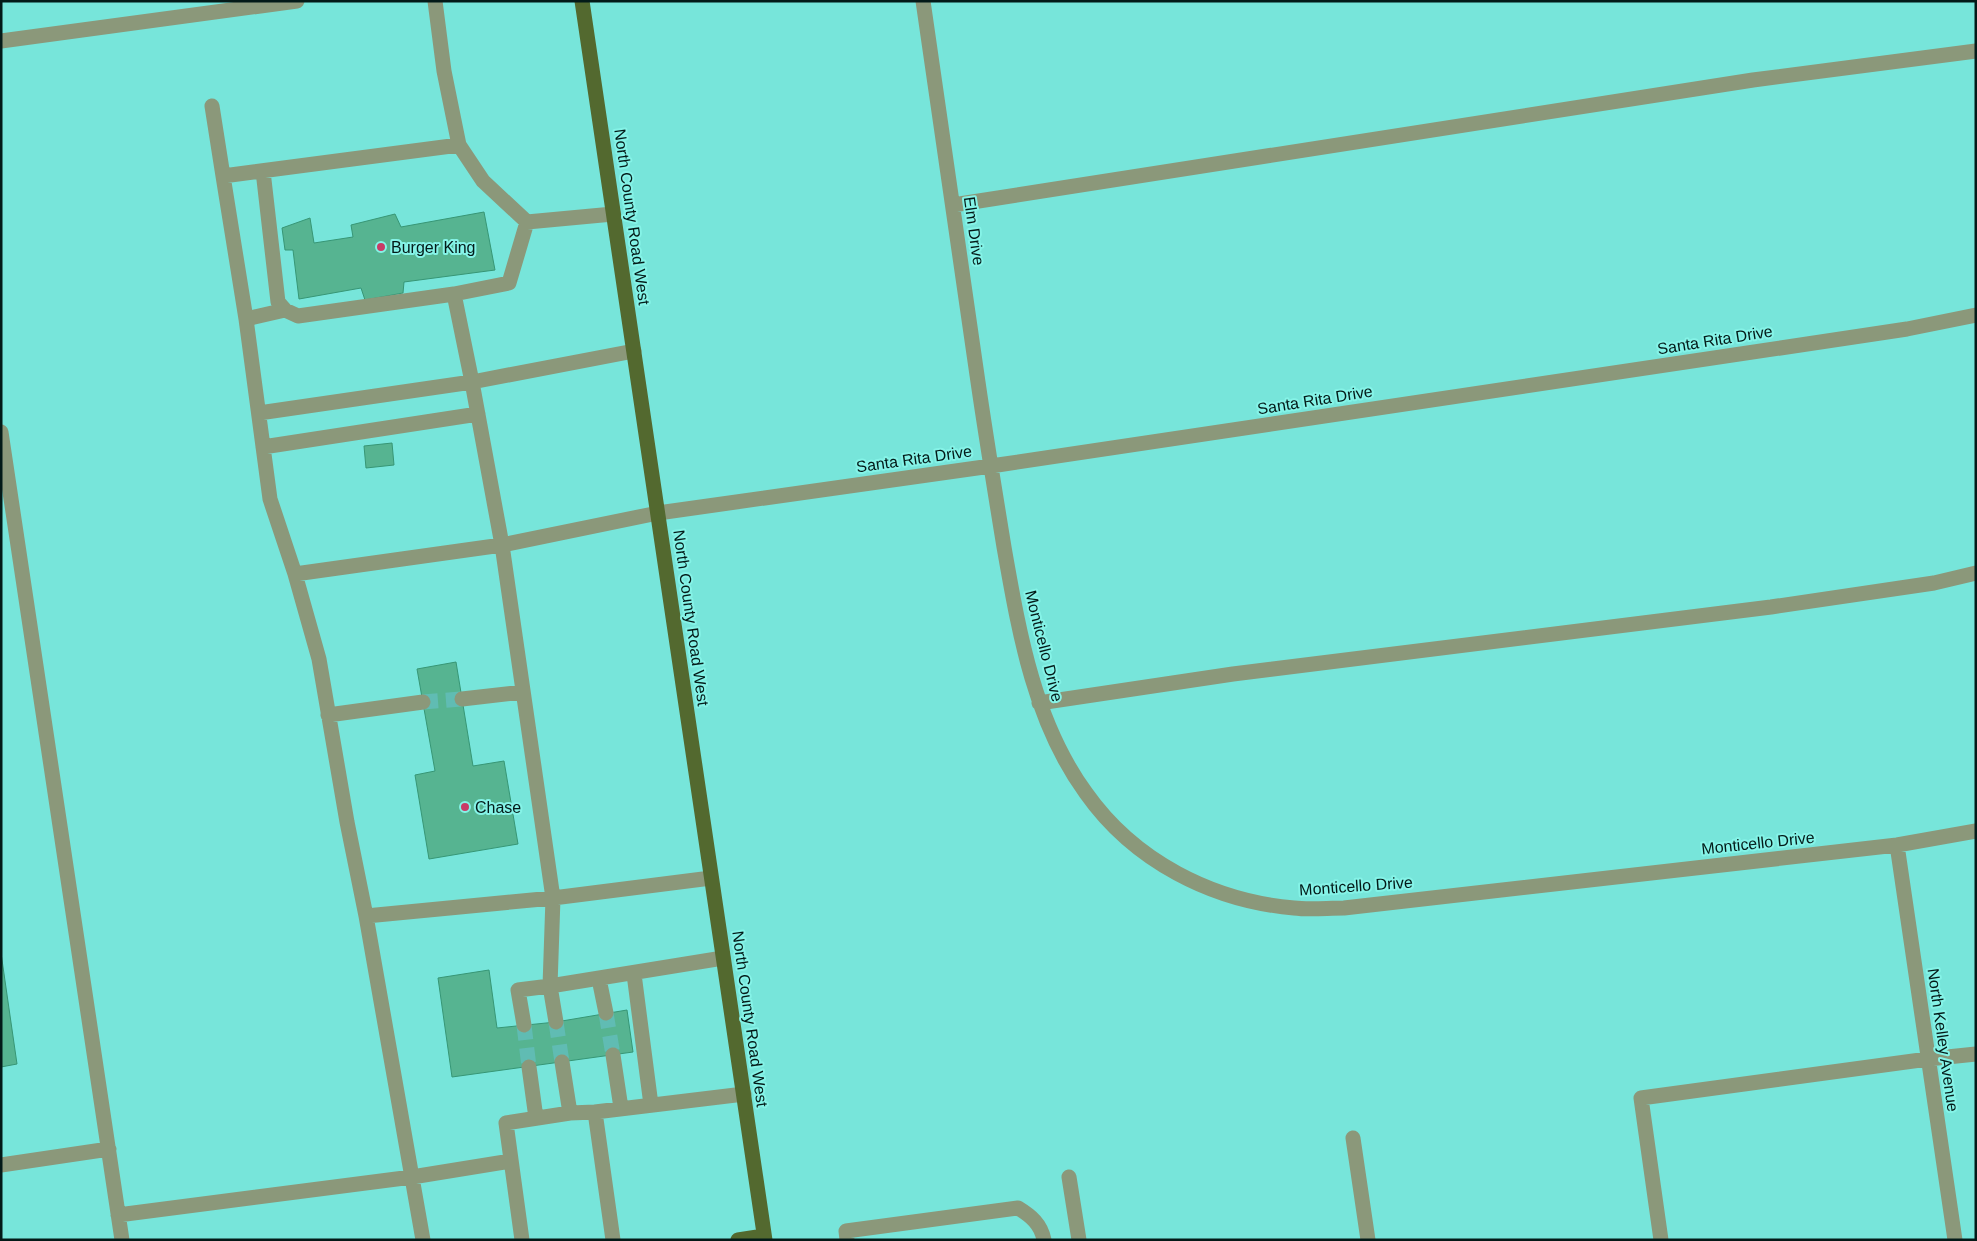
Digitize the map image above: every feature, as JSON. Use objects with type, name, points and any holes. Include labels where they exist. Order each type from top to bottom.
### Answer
[{"type":"main road","name":"North County Road West","points":[[582,1],[765,1238]]},
{"type":"main road","points":[[738,1240],[765,1238]]},
{"type":"street","points":[[1,41],[297,1]]},
{"type":"street","points":[[435,1],[444,71],[459,145],[483,181],[527,222],[614,214]]},
{"type":"street","name":"Elm Drive","points":[[923,1],[991,466]]},
{"type":"street","points":[[953,205],[1753,80],[1976,52]]},
{"type":"street","points":[[212,106],[246,319],[270,499],[295,574],[319,659],[423,1240]]},
{"type":"street","points":[[223,176],[459,145]]},
{"type":"street","points":[[263,171],[278,302],[285,310],[298,316],[454,294],[509,283],[527,222]]},
{"type":"street","points":[[454,294],[502,546],[553,898],[550,986],[556,1022]]},
{"type":"street","points":[[246,319],[285,310]]},
{"type":"street","name":"Santa Rita Drive","points":[[295,574],[502,546],[658,513],[991,466],[1897,331],[1976,316]]},
{"type":"street","points":[[259,413],[472,382],[634,351]]},
{"type":"street","points":[[263,447],[478,414]]},
{"type":"street","points":[[1,432],[66,868],[81,955],[122,1240]]},
{"type":"street","name":"Monticello Drive","points":[[991,466],[1016,619],[1039,704],[1071,772],[1087,796],[1119,832],[1158,863],[1201,886],[1247,902],[1296,909],[1344,908],[1897,845],[1976,831]]},
{"type":"street","points":[[1039,704],[1233,674],[1771,607],[1934,583],[1976,573]]},
{"type":"street","points":[[462,698],[523,692]]},
{"type":"street","points":[[328,715],[423,702]]},
{"type":"street","name":"North Kelley Avenue","points":[[1897,845],[1955,1240]]},
{"type":"street","points":[[366,916],[553,898],[712,878]]},
{"type":"street","points":[[524,1025],[518,990],[634,974],[723,958]]},
{"type":"street","points":[[634,974],[651,1105]]},
{"type":"street","points":[[599,979],[606,1013]]},
{"type":"street","points":[[1661,1240],[1641,1098],[1976,1054]]},
{"type":"street","points":[[613,1055],[622,1108]]},
{"type":"street","points":[[562,1062],[570,1113]]},
{"type":"street","points":[[529,1067],[536,1118]]},
{"type":"street","points":[[522,1240],[506,1123],[570,1113],[595,1112],[744,1094]]},
{"type":"street","points":[[595,1112],[613,1240]]},
{"type":"street","points":[[1353,1138],[1368,1240]]},
{"type":"street","points":[[1,1165],[109,1149]]},
{"type":"street","points":[[118,1215],[412,1177],[511,1161]]},
{"type":"street","points":[[1069,1177],[1079,1240]]},
{"type":"street","points":[[848,1240],[846,1231],[1018,1208],[1033,1217],[1043,1233],[1044,1240]]},
{"type":"building","points":[[484,212],[495,270],[404,282],[403,293],[365,300],[361,288],[299,299],[293,250],[285,250],[282,228],[310,218],[314,243],[353,237],[351,225],[395,214],[401,227]]},
{"type":"building","points":[[392,443],[394,465],[366,468],[364,446]]},
{"type":"building","points":[[456,662],[473,766],[504,761],[518,844],[429,859],[415,775],[435,771],[417,669]]},
{"type":"building","points":[[1,953],[17,1064],[1,1067]]},
{"type":"building","points":[[489,970],[497,1028],[556,1022],[627,1010],[633,1052],[452,1077],[438,978]]},
{"type":"tunnel","points":[[423,702],[462,699]]},
{"type":"tunnel","points":[[606,1013],[613,1055]]},
{"type":"tunnel","points":[[556,1022],[562,1062]]},
{"type":"tunnel","points":[[524,1025],[529,1067]]},
{"type":"place","name":"Burger King","points":[[381,247]]},
{"type":"place","name":"Chase","points":[[465,807]]}]
